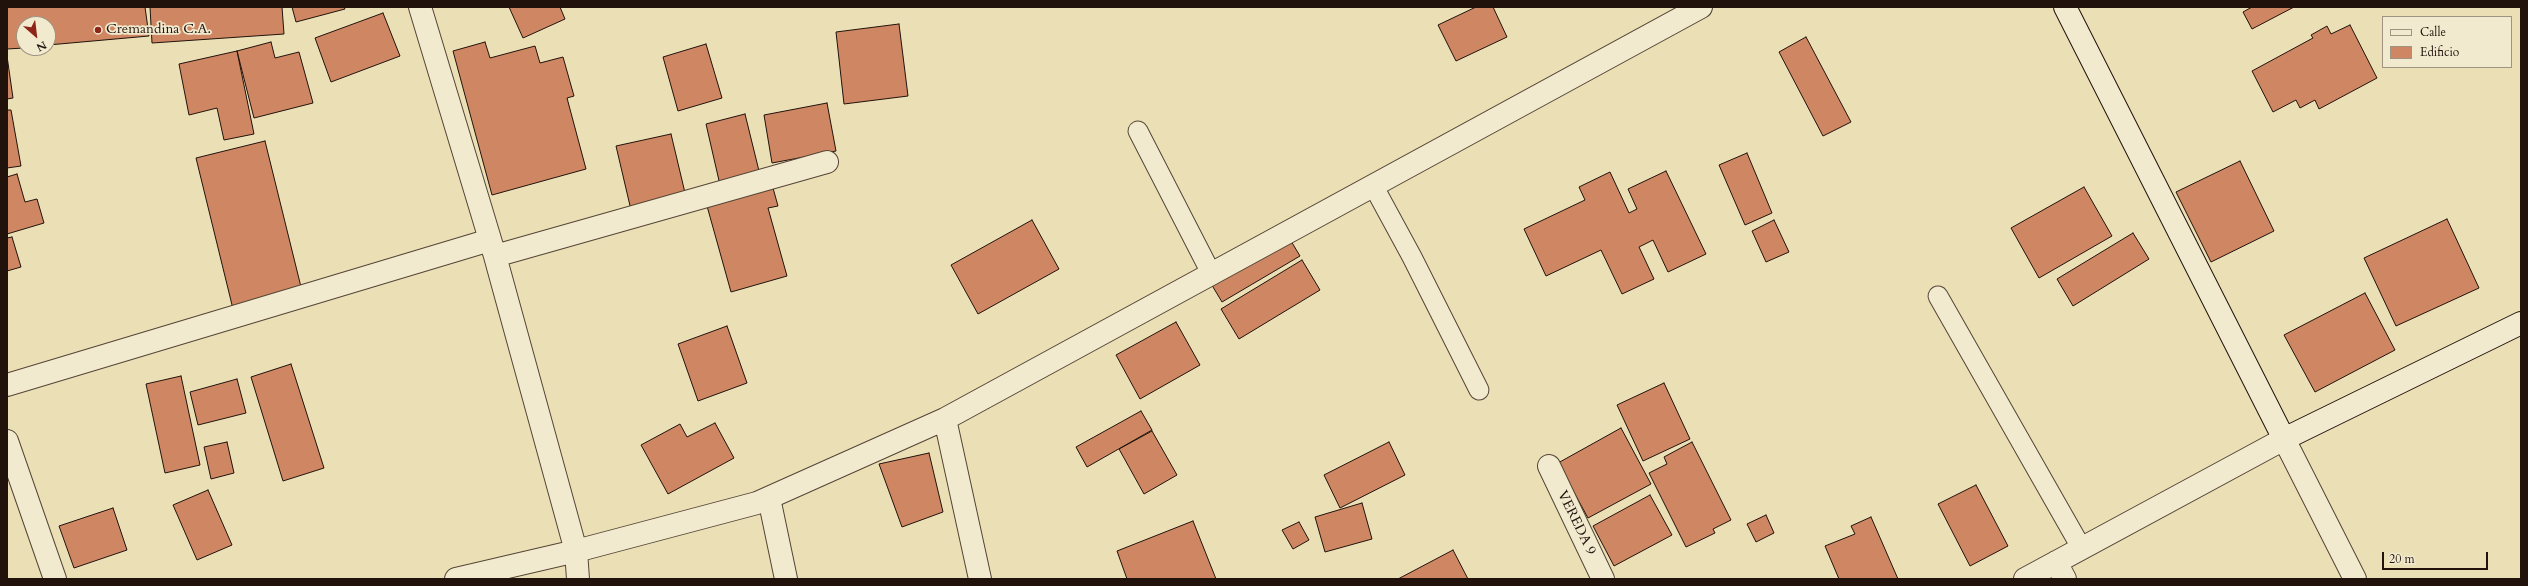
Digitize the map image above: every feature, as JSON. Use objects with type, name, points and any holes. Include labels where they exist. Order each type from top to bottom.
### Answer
[{"type":"street","points":[[420,7],[493,248],[576,551],[578,579]]},
{"type":"street","points":[[456,579],[576,551],[768,498],[945,419],[1374,187],[1701,7]]},
{"type":"street","points":[[2065,7],[2355,579]]},
{"type":"street","points":[[7,385],[493,248],[827,162]]},
{"type":"street","points":[[2025,579],[2061,571],[2082,549],[2284,439],[2519,330]]},
{"type":"street","points":[[945,419],[980,579]]},
{"type":"street","points":[[7,441],[55,579]]},
{"type":"street","name":"VEREDA 9","points":[[1549,466],[1603,579]]},
{"type":"street","points":[[768,498],[786,579]]},
{"type":"lane","points":[[1138,130],[1212,275]]},
{"type":"lane","points":[[1374,187],[1412,257],[1479,390]]},
{"type":"lane","points":[[1938,296],[2082,549]]},
{"type":"building","name":"Cremandina C.A.","points":[[7,7],[145,7],[149,36],[56,44],[56,16],[16,16],[16,48],[7,49]]},
{"type":"building","points":[[150,7],[282,7],[284,34],[152,43]]},
{"type":"building","points":[[292,7],[344,7],[345,9],[296,22]]},
{"type":"building","points":[[509,7],[560,7],[565,19],[523,38]]},
{"type":"building","points":[[1476,7],[1493,7],[1507,37],[1456,61],[1438,25]]},
{"type":"building","points":[[2252,7],[2294,7],[2252,29],[2243,12]]},
{"type":"building","points":[[383,13],[400,56],[331,82],[315,38]]},
{"type":"building","points":[[899,24],[908,96],[844,104],[836,32]]},
{"type":"building","points":[[2350,25],[2377,78],[2319,109],[2315,100],[2300,108],[2296,100],[2273,112],[2252,71],[2313,38],[2311,35],[2327,26],[2331,34]]},
{"type":"building","points":[[1806,37],[1851,122],[1823,136],[1779,52]]},
{"type":"building","points":[[271,42],[275,58],[299,52],[313,103],[254,118],[237,51]]},
{"type":"building","points":[[485,42],[490,58],[535,46],[540,63],[563,57],[574,96],[567,98],[586,169],[492,195],[453,51]]},
{"type":"building","points":[[706,44],[722,98],[678,111],[663,57]]},
{"type":"building","points":[[237,51],[254,134],[224,140],[217,108],[189,115],[179,64]]},
{"type":"building","points":[[7,56],[13,98],[7,99]]},
{"type":"building","points":[[827,103],[836,151],[772,163],[764,115]]},
{"type":"building","points":[[7,110],[11,110],[21,166],[7,168]]},
{"type":"building","points":[[745,114],[760,175],[720,185],[706,124]]},
{"type":"building","points":[[671,134],[686,197],[631,210],[616,146]]},
{"type":"building","points":[[265,141],[302,291],[233,309],[196,158]]},
{"type":"building","points":[[1747,153],[1772,213],[1745,225],[1719,165]]},
{"type":"building","points":[[2240,161],[2274,231],[2211,262],[2176,192]]},
{"type":"building","points":[[1666,171],[1706,254],[1668,272],[1653,240],[1639,247],[1654,279],[1622,294],[1601,250],[1546,276],[1524,229],[1585,200],[1579,187],[1610,172],[1629,213],[1637,209],[1628,189]]},
{"type":"building","points":[[17,174],[25,202],[37,199],[44,223],[7,234],[7,177]]},
{"type":"building","points":[[2084,187],[2112,236],[2039,278],[2011,228]]},
{"type":"building","points":[[773,188],[778,206],[768,208],[787,276],[731,292],[707,206]]},
{"type":"building","points":[[2447,219],[2479,288],[2396,326],[2364,258]]},
{"type":"building","points":[[1032,220],[1059,269],[978,314],[951,265]]},
{"type":"building","points":[[1774,220],[1789,252],[1766,262],[1752,231]]},
{"type":"building","points":[[2133,233],[2149,259],[2073,306],[2057,279]]},
{"type":"building","points":[[1288,236],[1300,256],[1222,302],[1210,282]]},
{"type":"building","points":[[12,237],[21,267],[7,271],[7,238]]},
{"type":"building","points":[[1302,260],[1320,290],[1239,339],[1221,309]]},
{"type":"building","points":[[2365,293],[2395,350],[2315,392],[2284,335]]},
{"type":"building","points":[[1176,322],[1200,365],[1140,399],[1116,355]]},
{"type":"building","points":[[727,326],[747,383],[698,401],[678,344]]},
{"type":"building","points":[[291,364],[324,468],[283,481],[251,377]]},
{"type":"building","points":[[181,376],[200,465],[165,473],[146,384]]},
{"type":"building","points":[[237,379],[246,413],[198,425],[190,392]]},
{"type":"building","points":[[1664,383],[1690,439],[1643,461],[1617,405]]},
{"type":"building","points":[[1141,411],[1152,430],[1087,467],[1076,447]]},
{"type":"building","points":[[715,423],[734,458],[668,494],[641,445],[680,424],[687,437]]},
{"type":"building","points":[[1621,428],[1651,484],[1588,518],[1558,463]]},
{"type":"building","points":[[1152,431],[1177,475],[1144,494],[1119,449]]},
{"type":"building","points":[[227,442],[234,473],[211,479],[204,447]]},
{"type":"building","points":[[1389,442],[1405,475],[1340,508],[1324,475]]},
{"type":"building","points":[[1692,442],[1731,520],[1713,529],[1715,533],[1686,547],[1649,473],[1667,464],[1664,457]]},
{"type":"building","points":[[929,453],[943,512],[902,527],[879,464]]},
{"type":"building","points":[[1976,485],[2008,546],[1970,566],[1938,504]]},
{"type":"building","points":[[208,490],[232,545],[197,560],[173,505]]},
{"type":"building","points":[[1650,495],[1672,535],[1614,566],[1593,526]]},
{"type":"building","points":[[1362,503],[1372,539],[1325,552],[1315,517]]},
{"type":"building","points":[[113,508],[127,550],[74,568],[59,526]]},
{"type":"building","points":[[1766,515],[1774,533],[1756,542],[1747,524]]},
{"type":"building","points":[[1871,517],[1898,579],[1839,579],[1825,546],[1855,534],[1851,526]]},
{"type":"building","points":[[1193,521],[1216,579],[1127,579],[1117,551]]},
{"type":"building","points":[[1299,522],[1309,540],[1293,549],[1282,530]]},
{"type":"building","points":[[1453,550],[1468,579],[1398,579]]},
{"type":"place","name":"Cremandina C.A.","points":[[98,30]]}]
